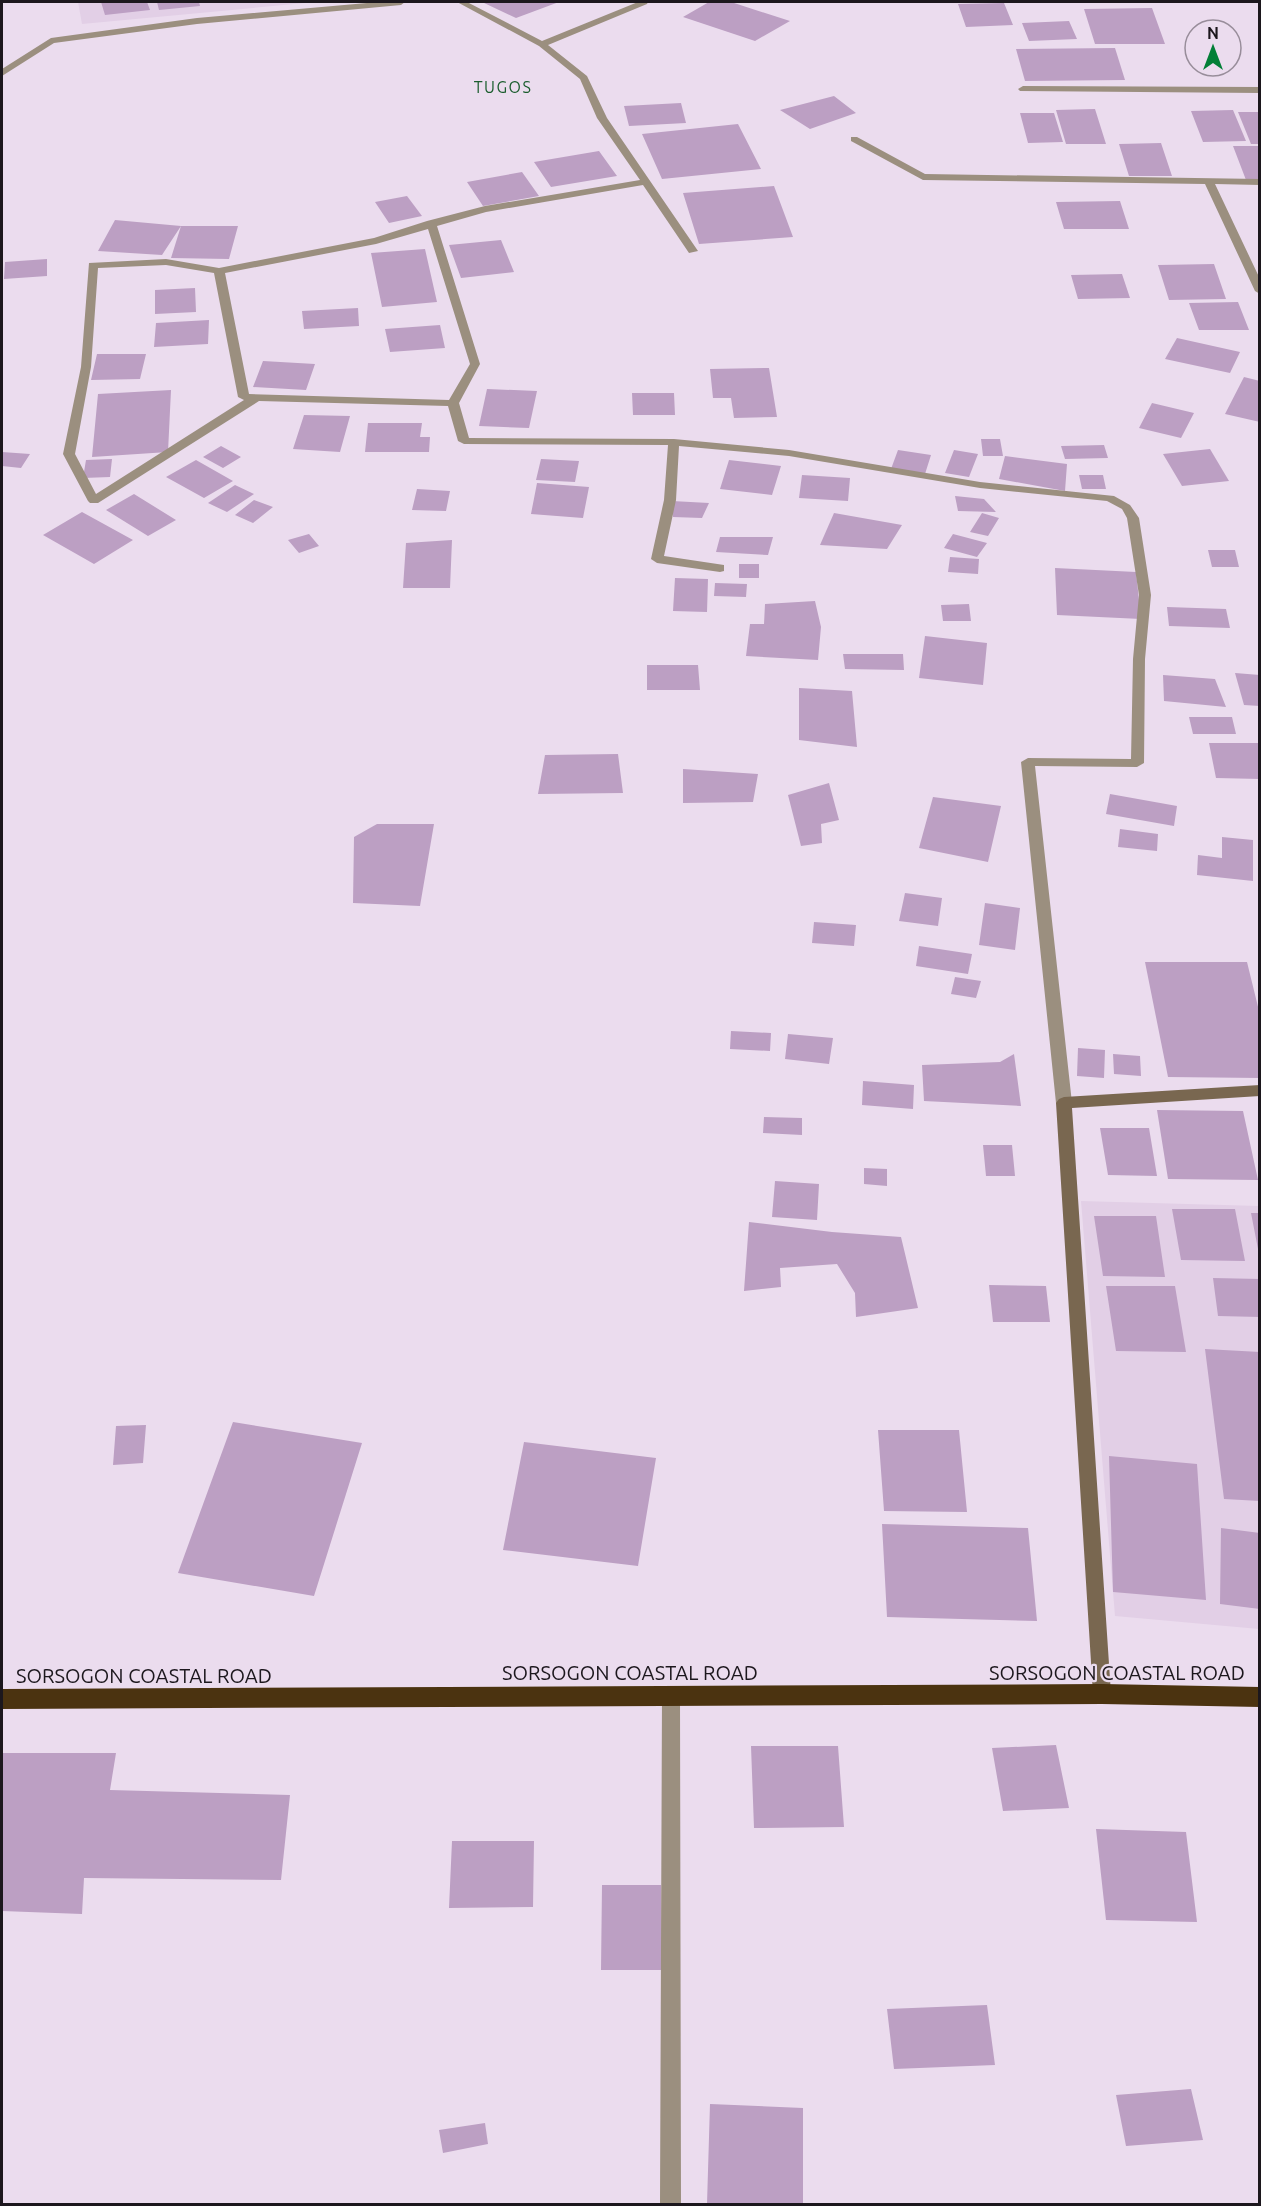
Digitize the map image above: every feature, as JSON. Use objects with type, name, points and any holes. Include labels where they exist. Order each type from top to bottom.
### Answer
[{"type":"highway","name":"SORSOGON COASTAL ROAD","points":[[2,1699],[1102,1694],[1260,1697]]},
{"type":"street","points":[[2,73],[51,41],[197,21],[401,2]]},
{"type":"street","points":[[461,2],[542,44],[584,78],[602,118],[693,251]]},
{"type":"street","points":[[542,44],[644,2]]},
{"type":"street","points":[[1023,89],[1260,90]]},
{"type":"street","points":[[854,139],[923,177],[1260,182]]},
{"type":"street","points":[[1209,182],[1260,291]]},
{"type":"street","points":[[257,397],[94,501],[69,454],[86,366],[93,265],[166,262],[219,271],[376,241],[485,209],[646,183]]},
{"type":"street","points":[[431,223],[475,364],[453,403],[464,441],[674,442],[789,453],[980,484],[1110,498],[1126,507],[1133,518],[1145,595],[1139,659],[1137,763],[1028,762],[1064,1103],[1102,1694]]},
{"type":"street","points":[[219,271],[244,397],[453,403]]},
{"type":"street","points":[[674,442],[670,500],[657,559],[720,568]]},
{"type":"street","points":[[1064,1103],[1260,1090]]},
{"type":"street","points":[[670,2205],[671,1696]]},
{"type":"shaded area","points":[[78,2],[316,2],[82,24]]},
{"type":"shaded area","points":[[1081,1201],[1259,1206],[1259,1629],[1115,1616]]},
{"type":"building","points":[[101,2],[147,2],[150,10],[105,15]]},
{"type":"building","points":[[157,2],[199,2],[200,6],[159,10]]},
{"type":"building","points":[[482,2],[559,2],[516,18]]},
{"type":"building","points":[[709,2],[731,2],[790,21],[755,41],[683,17]]},
{"type":"building","points":[[1004,3],[1013,25],[966,27],[958,4]]},
{"type":"building","points":[[1152,8],[1165,44],[1095,44],[1084,9]]},
{"type":"building","points":[[1069,21],[1077,39],[1029,41],[1022,23]]},
{"type":"building","points":[[1115,48],[1125,80],[1025,81],[1016,49]]},
{"type":"building","points":[[834,96],[856,113],[810,129],[780,110]]},
{"type":"building","points":[[681,103],[686,123],[629,126],[624,106]]},
{"type":"building","points":[[1095,109],[1106,144],[1066,144],[1056,110]]},
{"type":"building","points":[[1233,110],[1246,141],[1203,142],[1191,111]]},
{"type":"building","points":[[1238,112],[1260,112],[1260,144],[1251,144]]},
{"type":"building","points":[[1020,113],[1054,113],[1063,142],[1028,143]]},
{"type":"building","points":[[738,124],[761,169],[662,179],[642,134]]},
{"type":"building","points":[[1161,143],[1172,176],[1129,176],[1119,144]]},
{"type":"building","points":[[1233,146],[1260,146],[1260,179],[1246,180]]},
{"type":"building","points":[[599,151],[617,176],[551,187],[534,162]]},
{"type":"building","points":[[522,172],[539,196],[483,206],[467,182]]},
{"type":"building","points":[[774,186],[793,237],[699,244],[683,193]]},
{"type":"building","points":[[407,196],[422,216],[389,223],[375,202]]},
{"type":"building","points":[[1120,201],[1129,229],[1064,229],[1056,202]]},
{"type":"building","points":[[115,220],[181,226],[162,255],[98,251]]},
{"type":"building","points":[[181,226],[238,226],[229,259],[171,258]]},
{"type":"building","points":[[501,240],[514,272],[461,278],[449,245]]},
{"type":"building","points":[[425,249],[437,302],[382,307],[371,253]]},
{"type":"building","points":[[47,259],[47,276],[4,279],[5,262]]},
{"type":"building","points":[[1214,264],[1226,299],[1169,300],[1158,265]]},
{"type":"building","points":[[1122,274],[1130,298],[1078,299],[1071,275]]},
{"type":"building","points":[[195,288],[196,312],[155,314],[155,290]]},
{"type":"building","points":[[1238,302],[1249,330],[1199,330],[1189,303]]},
{"type":"building","points":[[358,308],[359,326],[304,329],[302,311]]},
{"type":"building","points":[[209,320],[208,344],[154,347],[156,323]]},
{"type":"building","points":[[440,325],[445,348],[390,352],[385,329]]},
{"type":"building","points":[[1177,338],[1240,352],[1230,373],[1165,359]]},
{"type":"building","points":[[97,354],[146,354],[140,379],[91,380]]},
{"type":"building","points":[[263,361],[315,364],[306,390],[253,387]]},
{"type":"building","points":[[769,368],[777,417],[734,418],[731,398],[713,398],[710,369]]},
{"type":"building","points":[[1244,377],[1260,381],[1260,422],[1225,414]]},
{"type":"building","points":[[487,389],[537,391],[529,428],[479,426]]},
{"type":"building","points":[[171,390],[168,452],[92,457],[98,394]]},
{"type":"building","points":[[632,393],[674,393],[675,415],[633,415]]},
{"type":"building","points":[[1152,403],[1194,413],[1181,438],[1139,428]]},
{"type":"building","points":[[304,415],[350,416],[340,452],[293,449]]},
{"type":"building","points":[[368,423],[422,423],[420,437],[430,437],[429,452],[365,452]]},
{"type":"building","points":[[981,439],[1000,439],[1003,456],[983,456]]},
{"type":"building","points":[[1104,445],[1108,458],[1065,459],[1061,446]]},
{"type":"building","points":[[221,446],[241,457],[223,468],[203,457]]},
{"type":"building","points":[[1210,449],[1229,481],[1182,486],[1163,454]]},
{"type":"building","points":[[898,450],[931,455],[925,474],[891,469]]},
{"type":"building","points":[[954,450],[978,454],[969,477],[945,473]]},
{"type":"building","points":[[2,452],[30,454],[21,468],[2,466]]},
{"type":"building","points":[[1005,456],[1067,464],[1065,491],[999,479]]},
{"type":"building","points":[[112,459],[110,477],[83,478],[86,460]]},
{"type":"building","points":[[541,459],[579,461],[575,482],[536,480]]},
{"type":"building","points":[[196,460],[233,481],[204,498],[166,477]]},
{"type":"building","points":[[729,460],[781,466],[772,495],[720,489]]},
{"type":"building","points":[[802,475],[850,478],[848,501],[799,498]]},
{"type":"building","points":[[1079,475],[1103,475],[1106,489],[1082,489]]},
{"type":"building","points":[[537,483],[589,487],[583,518],[531,514]]},
{"type":"building","points":[[235,485],[254,494],[227,512],[208,503]]},
{"type":"building","points":[[417,489],[450,491],[446,511],[412,510]]},
{"type":"building","points":[[134,494],[176,520],[148,536],[106,510]]},
{"type":"building","points":[[955,496],[984,499],[996,512],[958,511]]},
{"type":"building","points":[[254,500],[273,507],[253,523],[235,515]]},
{"type":"building","points":[[672,501],[709,503],[702,518],[673,517]]},
{"type":"building","points":[[82,512],[133,540],[94,564],[43,535]]},
{"type":"building","points":[[834,513],[902,525],[887,549],[820,545]]},
{"type":"building","points":[[982,513],[999,518],[988,536],[970,532]]},
{"type":"building","points":[[309,534],[319,546],[299,553],[288,540]]},
{"type":"building","points":[[953,534],[987,543],[977,557],[944,548]]},
{"type":"building","points":[[720,537],[773,537],[768,555],[716,552]]},
{"type":"building","points":[[452,540],[450,588],[403,588],[406,543]]},
{"type":"building","points":[[1208,550],[1235,550],[1239,567],[1212,567]]},
{"type":"building","points":[[950,557],[979,559],[978,574],[948,572]]},
{"type":"building","points":[[739,564],[759,564],[759,578],[739,578]]},
{"type":"building","points":[[1055,568],[1136,572],[1141,619],[1057,615]]},
{"type":"building","points":[[675,578],[708,579],[707,612],[673,611]]},
{"type":"building","points":[[715,583],[747,584],[746,597],[714,596]]},
{"type":"building","points":[[815,601],[821,627],[818,660],[746,656],[750,624],[764,624],[765,604]]},
{"type":"building","points":[[969,604],[971,621],[943,621],[941,605]]},
{"type":"building","points":[[1167,607],[1226,609],[1230,628],[1169,626]]},
{"type":"building","points":[[925,636],[987,643],[983,685],[919,678]]},
{"type":"building","points":[[843,654],[903,654],[904,670],[845,669]]},
{"type":"building","points":[[647,665],[698,665],[700,690],[647,690]]},
{"type":"building","points":[[1235,673],[1260,675],[1260,706],[1244,705]]},
{"type":"building","points":[[1163,675],[1215,679],[1226,707],[1164,701]]},
{"type":"building","points":[[799,688],[852,691],[857,747],[799,740]]},
{"type":"building","points":[[1189,717],[1232,717],[1236,734],[1193,734]]},
{"type":"building","points":[[1209,743],[1260,743],[1260,779],[1216,778]]},
{"type":"building","points":[[618,754],[623,793],[538,794],[545,755]]},
{"type":"building","points":[[683,769],[758,774],[753,802],[683,803]]},
{"type":"building","points":[[829,783],[839,820],[821,824],[822,843],[801,846],[788,795]]},
{"type":"building","points":[[1110,794],[1177,806],[1174,826],[1106,814]]},
{"type":"building","points":[[933,797],[1001,806],[988,862],[919,848]]},
{"type":"building","points":[[377,824],[434,824],[420,906],[353,903],[354,837]]},
{"type":"building","points":[[1120,829],[1158,834],[1157,851],[1118,847]]},
{"type":"building","points":[[1222,837],[1253,840],[1253,881],[1197,875],[1198,855],[1222,858]]},
{"type":"building","points":[[905,893],[942,898],[938,926],[899,921]]},
{"type":"building","points":[[985,903],[1020,908],[1015,950],[979,945]]},
{"type":"building","points":[[814,922],[856,925],[854,946],[812,943]]},
{"type":"building","points":[[919,946],[972,954],[968,974],[916,966]]},
{"type":"building","points":[[1145,962],[1247,962],[1260,1015],[1260,1078],[1168,1077]]},
{"type":"building","points":[[955,977],[981,981],[976,998],[951,994]]},
{"type":"building","points":[[731,1031],[771,1033],[770,1051],[730,1049]]},
{"type":"building","points":[[788,1034],[833,1038],[829,1064],[785,1059]]},
{"type":"building","points":[[1078,1048],[1105,1050],[1104,1078],[1077,1076]]},
{"type":"building","points":[[1014,1054],[1021,1106],[924,1101],[922,1065],[1000,1062]]},
{"type":"building","points":[[1113,1054],[1140,1056],[1141,1076],[1114,1074]]},
{"type":"building","points":[[863,1081],[914,1085],[913,1109],[862,1105]]},
{"type":"building","points":[[1157,1110],[1243,1111],[1258,1180],[1168,1179]]},
{"type":"building","points":[[764,1117],[802,1118],[802,1135],[763,1133]]},
{"type":"building","points":[[1100,1128],[1149,1128],[1157,1176],[1108,1175]]},
{"type":"building","points":[[983,1145],[1012,1145],[1015,1176],[986,1176]]},
{"type":"building","points":[[864,1168],[887,1169],[887,1186],[864,1184]]},
{"type":"building","points":[[775,1181],[819,1184],[817,1220],[772,1217]]},
{"type":"building","points":[[1172,1209],[1235,1209],[1245,1261],[1181,1260]]},
{"type":"building","points":[[1251,1213],[1260,1213],[1260,1249],[1258,1249]]},
{"type":"building","points":[[1094,1216],[1156,1216],[1165,1277],[1103,1276]]},
{"type":"building","points":[[749,1222],[832,1232],[901,1237],[918,1308],[856,1317],[855,1293],[837,1264],[780,1268],[781,1287],[744,1291]]},
{"type":"building","points":[[1213,1278],[1260,1279],[1260,1317],[1218,1316]]},
{"type":"building","points":[[989,1285],[1046,1286],[1050,1322],[993,1322]]},
{"type":"building","points":[[1106,1286],[1175,1286],[1186,1352],[1116,1351]]},
{"type":"building","points":[[1205,1349],[1260,1352],[1260,1501],[1224,1499]]},
{"type":"building","points":[[233,1422],[362,1443],[314,1596],[178,1573]]},
{"type":"building","points":[[146,1425],[143,1463],[113,1465],[116,1426]]},
{"type":"building","points":[[878,1430],[959,1430],[967,1512],[884,1511]]},
{"type":"building","points":[[524,1442],[656,1458],[638,1566],[503,1550]]},
{"type":"building","points":[[1109,1456],[1197,1464],[1206,1600],[1113,1592]]},
{"type":"building","points":[[882,1524],[1028,1528],[1037,1621],[887,1617]]},
{"type":"building","points":[[1221,1528],[1260,1533],[1260,1609],[1220,1604]]},
{"type":"building","points":[[1056,1745],[1069,1808],[1003,1811],[992,1748]]},
{"type":"building","points":[[751,1746],[838,1746],[844,1827],[754,1828]]},
{"type":"building","points":[[2,1753],[116,1753],[110,1790],[290,1795],[281,1880],[84,1878],[82,1914],[2,1911]]},
{"type":"building","points":[[1096,1829],[1186,1832],[1197,1922],[1106,1920]]},
{"type":"building","points":[[452,1841],[534,1841],[533,1907],[449,1908]]},
{"type":"building","points":[[602,1885],[661,1885],[662,1970],[601,1970]]},
{"type":"building","points":[[987,2005],[995,2065],[894,2069],[887,2009]]},
{"type":"building","points":[[1191,2089],[1203,2140],[1126,2146],[1116,2095]]},
{"type":"building","points":[[710,2104],[803,2108],[803,2204],[707,2204]]},
{"type":"building","points":[[485,2123],[488,2144],[443,2153],[439,2130]]},
{"type":"district","name":"TUGOS","points":[[503,87]]}]
